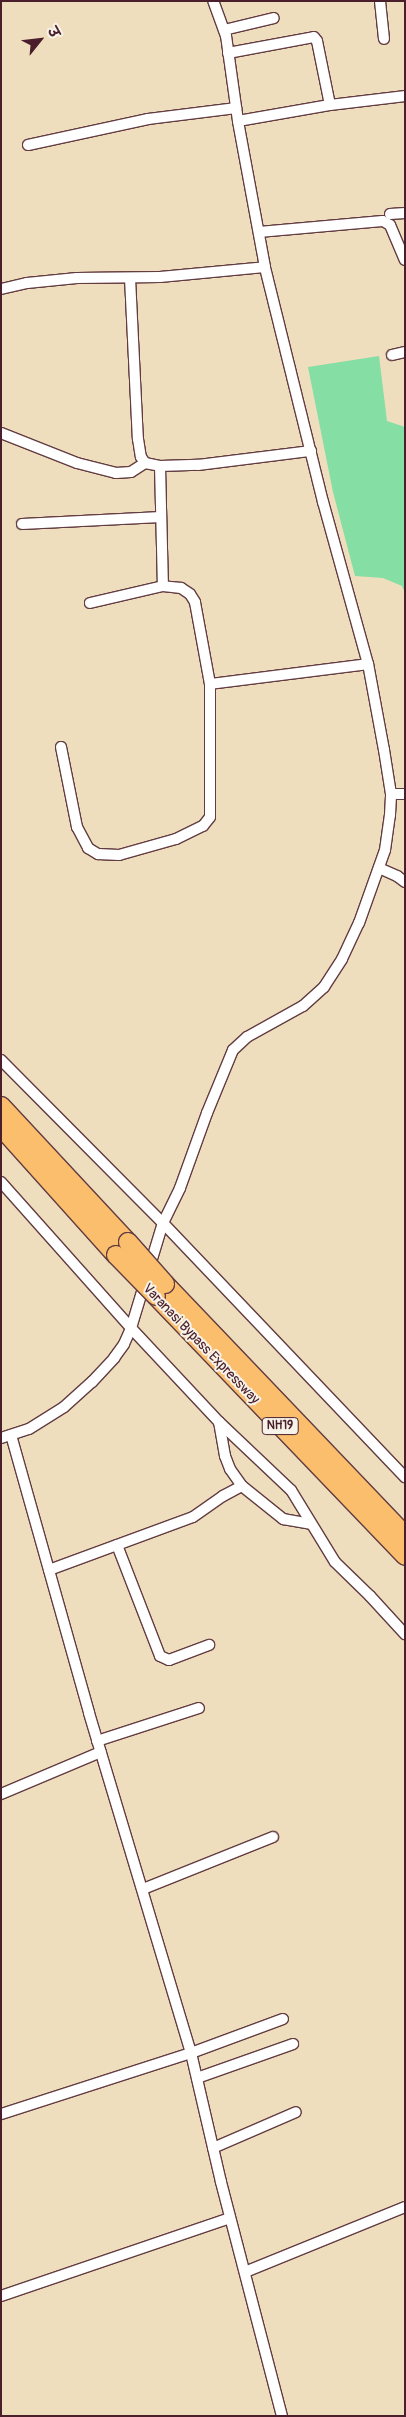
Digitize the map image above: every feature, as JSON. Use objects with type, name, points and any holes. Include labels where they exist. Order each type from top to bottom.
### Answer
[{"type":"highway","name":"Varanasi Bypass Expressway","points":[[1,1106],[122,1248],[405,1556]]},
{"type":"highway","name":"Varanasi Bypass Expressway","points":[[1,1127],[122,1248]]},
{"type":"highway","name":"Varanasi Bypass Expressway","points":[[160,1290],[405,1535]]},
{"type":"street","points":[[380,1],[384,39]]},
{"type":"street","points":[[215,2],[224,30],[238,121],[265,266],[311,451],[368,664],[391,794],[385,850],[359,923],[342,959],[324,987],[303,1006],[247,1037],[233,1050],[207,1113],[180,1188],[163,1223],[131,1328],[114,1358],[79,1394],[53,1415],[29,1429],[6,1437],[49,1570],[97,1740],[143,1889],[190,2053],[230,2218],[282,2416]]},
{"type":"street","points":[[224,30],[274,18]]},
{"type":"street","points":[[228,53],[314,37],[317,41],[330,105]]},
{"type":"street","points":[[238,121],[330,105],[405,96]]},
{"type":"street","points":[[28,145],[148,120],[236,108]]},
{"type":"street","points":[[390,214],[405,213]]},
{"type":"street","points":[[259,232],[383,221],[390,225],[405,260]]},
{"type":"street","points":[[1,289],[27,283],[77,278],[130,278],[207,274],[265,266]]},
{"type":"street","points":[[130,278],[138,439],[141,457],[145,463]]},
{"type":"street","points":[[392,355],[405,352]]},
{"type":"street","points":[[1,433],[77,463],[116,472],[131,472],[145,463],[160,466],[198,465],[311,451]]},
{"type":"street","points":[[160,466],[163,586]]},
{"type":"street","points":[[22,524],[161,517]]},
{"type":"street","points":[[61,747],[77,828],[88,848],[98,854],[118,855],[176,839],[203,826],[210,817],[210,684],[195,602],[190,594],[181,588],[163,586],[90,603]]},
{"type":"street","points":[[210,684],[368,664]]},
{"type":"street","points":[[391,794],[405,794]]},
{"type":"street","points":[[380,866],[405,882]]},
{"type":"street","points":[[1,1060],[163,1223],[405,1477]]},
{"type":"street","points":[[1,1182],[131,1328],[219,1422],[291,1490],[335,1562],[394,1620],[405,1634]]},
{"type":"street","points":[[219,1422],[225,1456],[230,1469],[242,1486],[283,1519],[311,1524]]},
{"type":"street","points":[[49,1570],[192,1517],[223,1496],[242,1486]]},
{"type":"street","points":[[117,1545],[160,1656],[169,1660],[209,1645]]},
{"type":"street","points":[[97,1740],[199,1708]]},
{"type":"street","points":[[1,1794],[101,1752]]},
{"type":"street","points":[[143,1889],[273,1837]]},
{"type":"street","points":[[1,2114],[190,2053],[283,2019]]},
{"type":"street","points":[[196,2078],[293,2044]]},
{"type":"street","points":[[213,2148],[296,2112]]},
{"type":"street","points":[[245,2272],[405,2207]]},
{"type":"street","points":[[1,2296],[230,2218]]},
{"type":"green space","points":[[379,356],[387,421],[405,427],[405,593],[402,586],[383,578],[355,576],[333,492],[308,367]]}]
